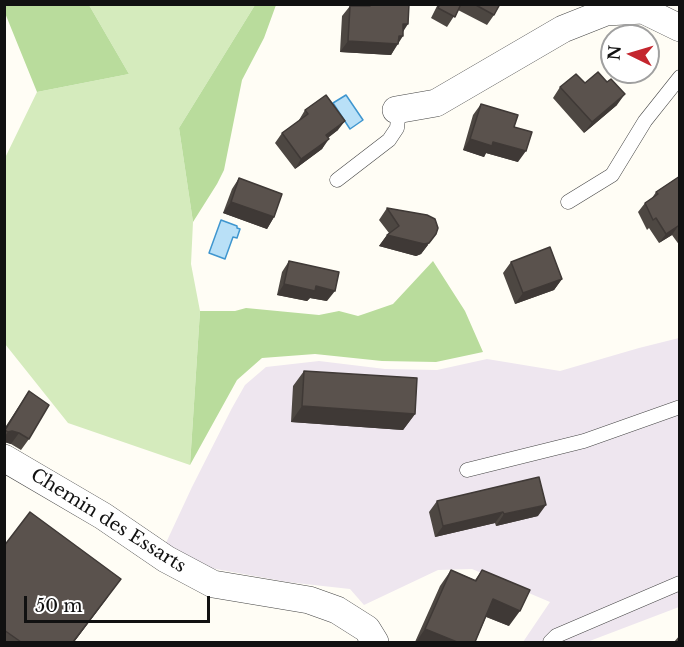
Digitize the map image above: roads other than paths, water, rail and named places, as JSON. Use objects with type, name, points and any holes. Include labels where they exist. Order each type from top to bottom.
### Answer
[{"type":"street","points":[[398,110],[436,102],[563,29],[606,12],[643,10],[680,28]]},
{"type":"street","name":"Chemin des Essarts","points":[[5,459],[103,516],[166,559],[213,584],[309,600],[337,610],[365,638]]},
{"type":"lane","points":[[568,202],[612,174],[645,121],[680,77]]},
{"type":"lane","points":[[337,180],[389,140],[398,128],[398,110]]},
{"type":"lane","points":[[467,470],[584,441],[680,408]]},
{"type":"lane","points":[[550,642],[555,636],[680,583]]},
{"type":"water","points":[[346,95],[363,120],[350,129],[333,103]]},
{"type":"water","points":[[221,220],[240,229],[237,238],[233,237],[225,259],[209,253]]}]
